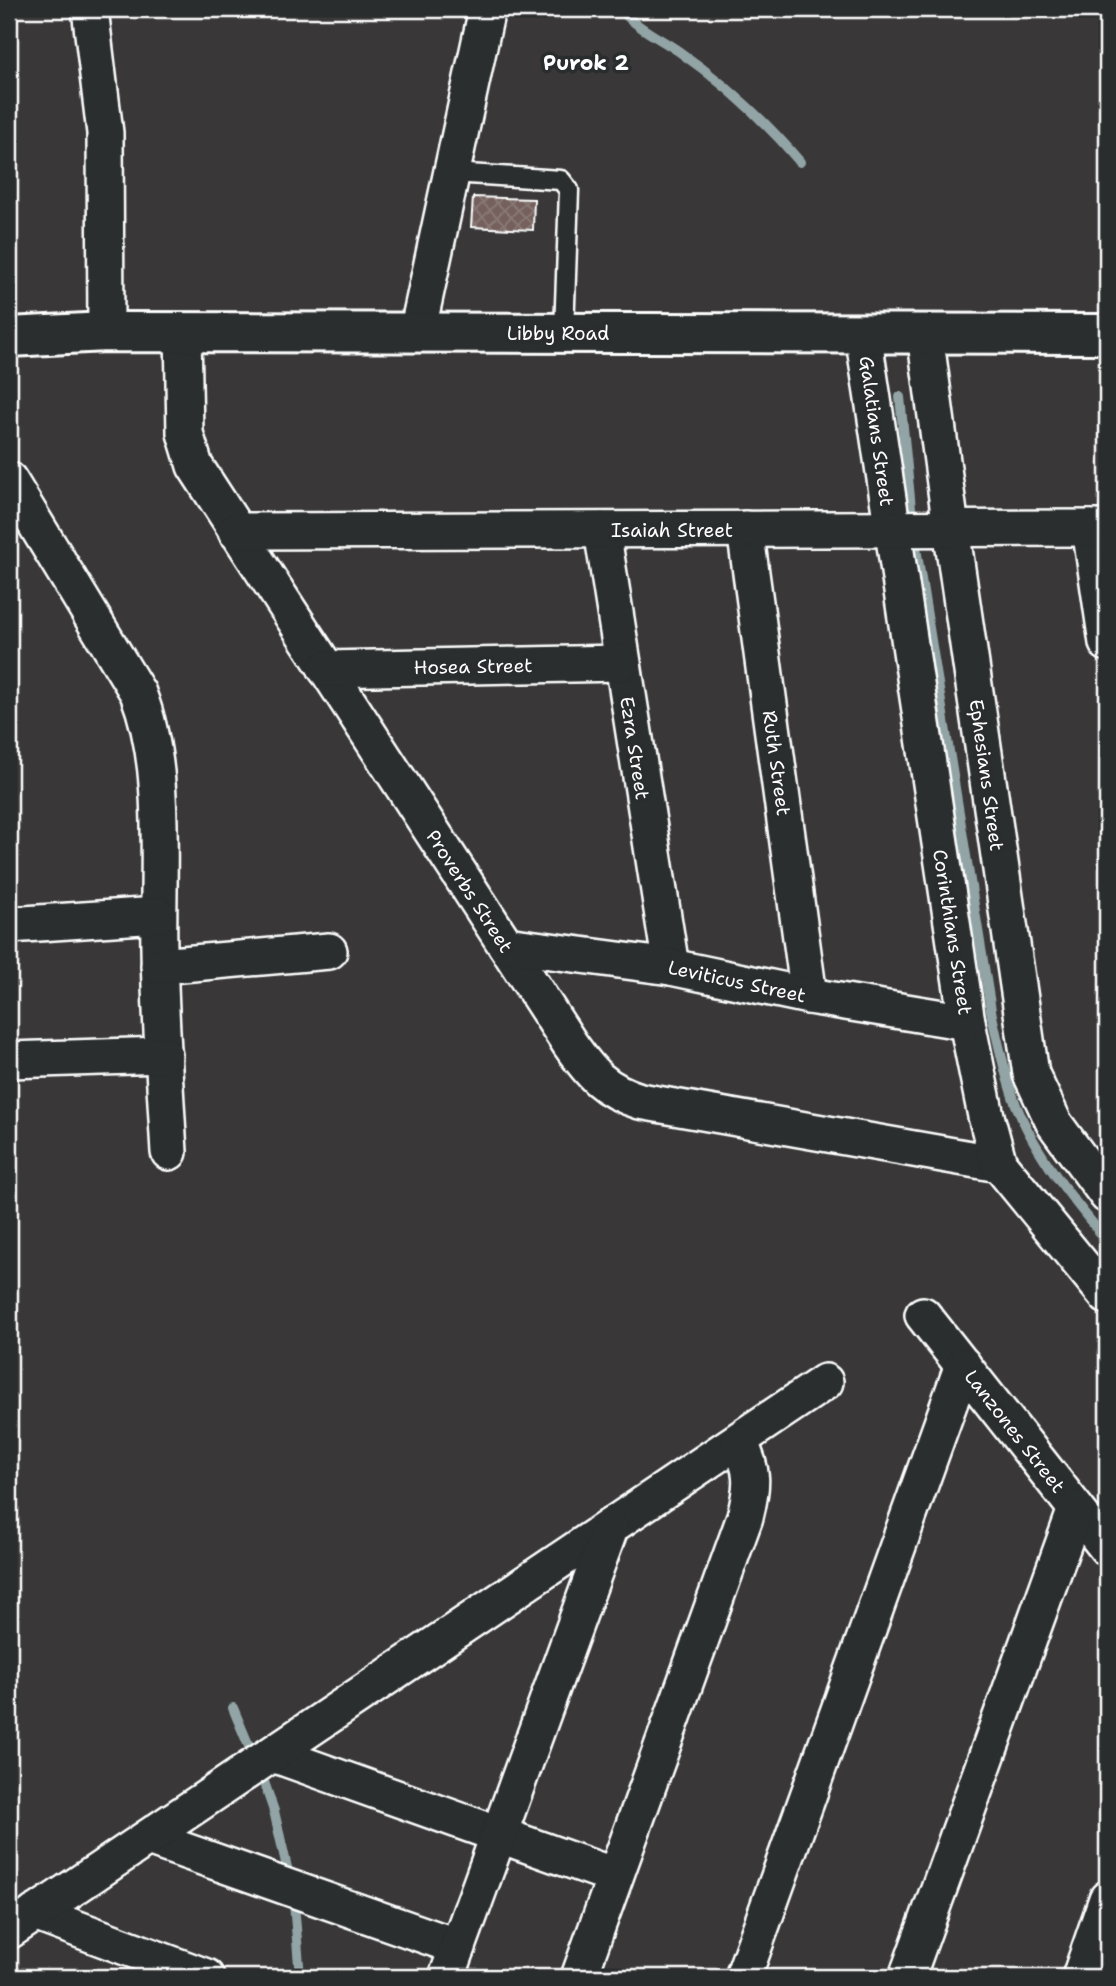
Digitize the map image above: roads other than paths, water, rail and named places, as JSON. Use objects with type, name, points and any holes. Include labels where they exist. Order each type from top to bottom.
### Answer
[{"type":"main road","name":"Libby Road","points":[[9,337],[106,332],[1107,334]]},
{"type":"street","points":[[90,9],[105,133],[106,332]]},
{"type":"street","points":[[417,333],[487,9]]},
{"type":"street","name":"Proverbs Street","points":[[183,332],[185,433],[188,451],[200,476],[586,1066],[618,1095],[653,1104],[999,1164]]},
{"type":"street","name":"Galatians Street","points":[[863,333],[891,529]]},
{"type":"street","name":"Ephesians Street","points":[[925,334],[1031,1074],[1054,1123],[1107,1195]]},
{"type":"street","points":[[9,480],[138,693],[147,717],[153,744],[158,815],[159,966],[169,1152]]},
{"type":"street","points":[[1099,528],[1107,643]]},
{"type":"street","name":"Isaiah Street","points":[[236,531],[1099,528]]},
{"type":"street","name":"Ruth Street","points":[[745,529],[809,996]]},
{"type":"street","name":"Corinthians Street","points":[[891,529],[967,1022],[986,1116],[999,1164],[1107,1296]]},
{"type":"street","name":"Ezra Street","points":[[601,530],[671,967]]},
{"type":"street","name":"Hosea Street","points":[[326,669],[621,663]]},
{"type":"street","points":[[9,925],[158,915]]},
{"type":"street","name":"Leviticus Street","points":[[506,946],[671,967],[809,996],[967,1022]]},
{"type":"street","points":[[159,966],[329,951]]},
{"type":"street","points":[[9,1060],[164,1055]]},
{"type":"street","name":"Lanzones Street","points":[[923,1315],[1107,1548]]},
{"type":"street","points":[[743,1977],[963,1366]]},
{"type":"street","points":[[22,1922],[825,1382]]},
{"type":"street","points":[[579,1977],[745,1517],[752,1473],[748,1458],[738,1441]]},
{"type":"street","points":[[907,1977],[1076,1509]]},
{"type":"street","points":[[148,1838],[452,1962],[611,1526]]},
{"type":"street","points":[[273,1754],[615,1876]]},
{"type":"street","points":[[1080,1977],[1107,1899]]},
{"type":"street","points":[[22,1922],[206,1977]]},
{"type":"lane","points":[[452,173],[561,180],[569,190],[564,332]]},
{"type":"waterway","points":[[620,9],[727,88],[800,162]]},
{"type":"waterway","points":[[900,397],[911,508]]},
{"type":"waterway","points":[[916,548],[992,1016],[1005,1072],[1016,1105],[1034,1142],[1107,1241]]},
{"type":"waterway","points":[[233,1708],[251,1751]]},
{"type":"waterway","points":[[263,1779],[274,1811],[289,1876]]},
{"type":"waterway","points":[[294,1903],[300,1977]]},
{"type":"district","name":"Purok 2","points":[[586,63]]}]
